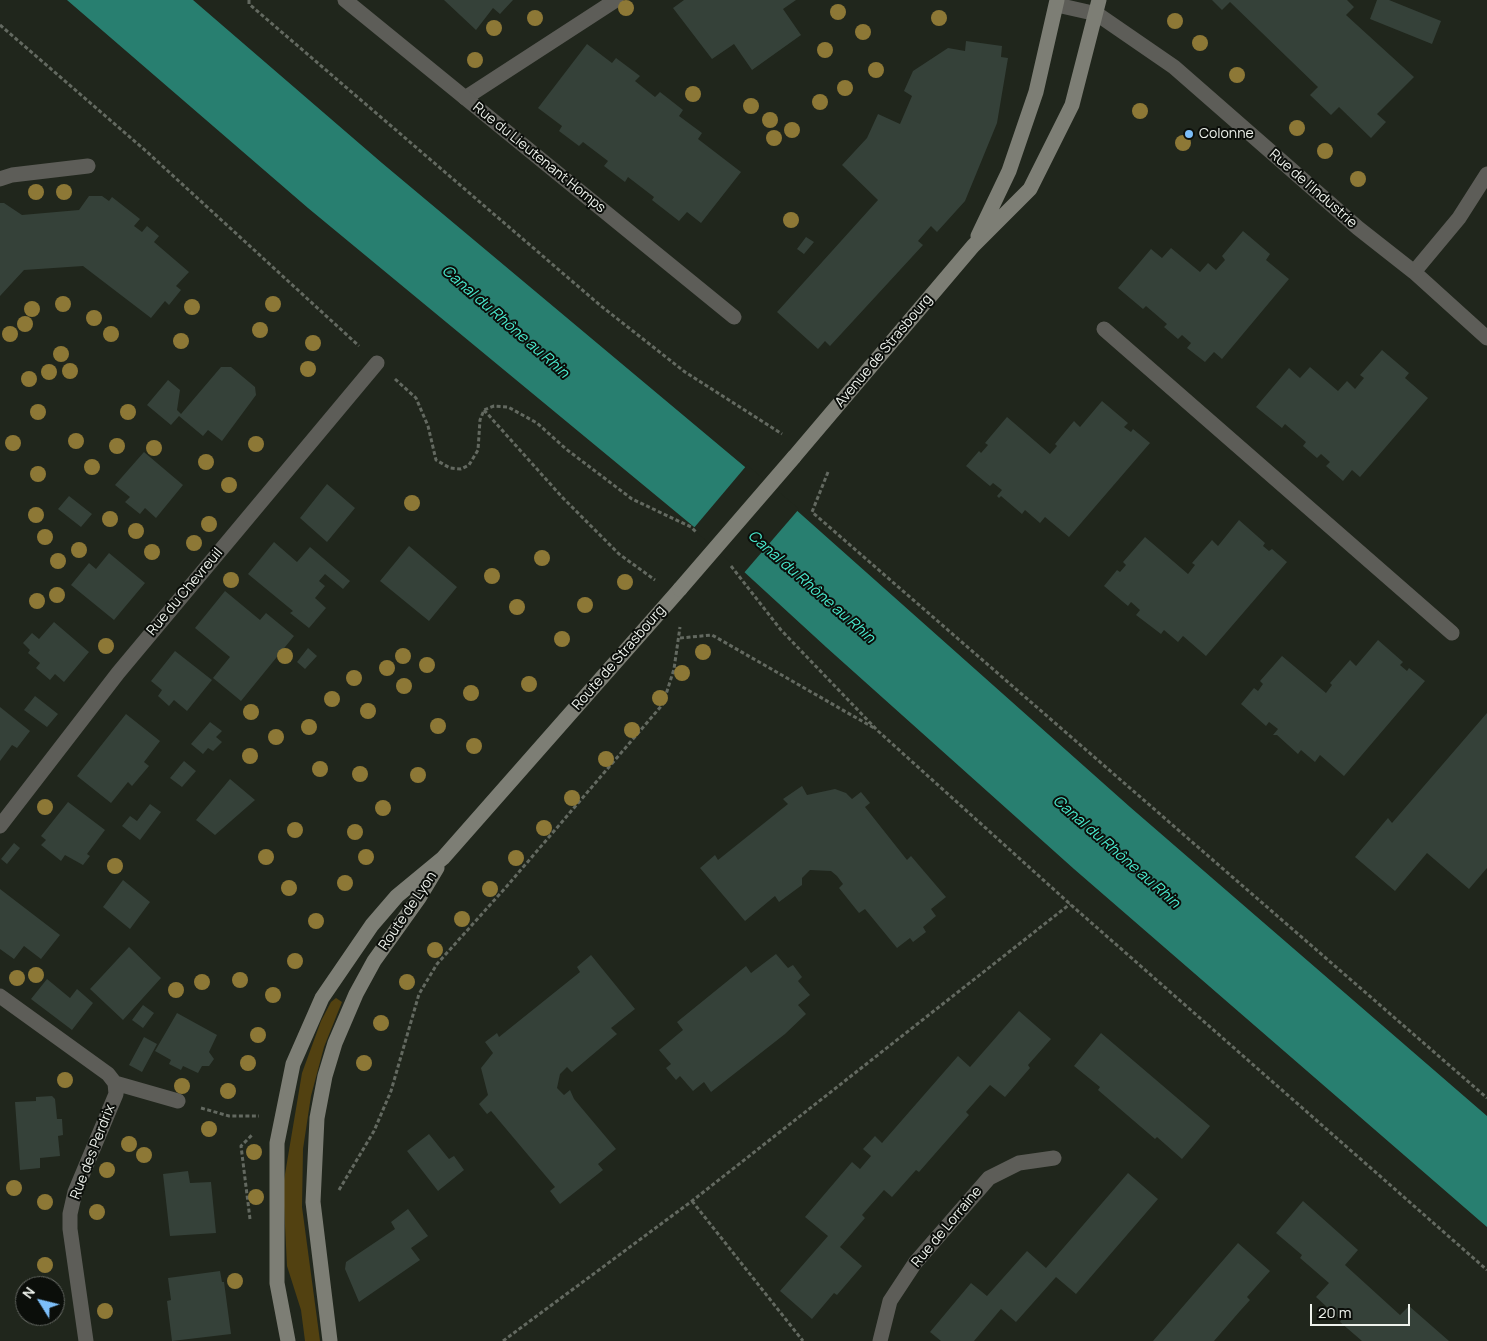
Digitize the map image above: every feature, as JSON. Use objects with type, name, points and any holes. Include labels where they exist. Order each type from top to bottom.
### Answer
[{"type":"main road","name":"Avenue de Strasbourg","points":[[974,246],[1009,171],[1036,92],[1057,3]]},
{"type":"main road","name":"Avenue de Strasbourg","points":[[794,456],[974,246],[1030,189],[1072,105],[1098,7]]},
{"type":"main road","name":"Route de Strasbourg","points":[[444,858],[794,456]]},
{"type":"main road","name":"Route de Lyon","points":[[288,1341],[277,1283],[276,1143],[293,1064],[322,998],[372,925],[397,896],[444,858]]},
{"type":"main road","name":"Route de Lyon","points":[[330,1341],[313,1202],[317,1118],[325,1076],[345,1017],[369,969],[419,898],[444,858]]},
{"type":"street","name":"Rue du Lieutenant Homps","points":[[345,0],[734,317]]},
{"type":"street","points":[[465,98],[616,0]]},
{"type":"street","name":"Rue de l'Industrie","points":[[1057,3],[1098,7],[1174,67],[1358,228],[1414,272],[1487,338]]},
{"type":"street","points":[[0,179],[12,175],[88,166]]},
{"type":"street","points":[[1414,272],[1459,218],[1487,174]]},
{"type":"street","points":[[1104,329],[1452,633]]},
{"type":"street","name":"Rue du Chevreuil","points":[[0,826],[118,673],[376,362]]},
{"type":"street","points":[[0,996],[108,1074],[115,1083],[178,1101]]},
{"type":"street","name":"Rue des Perdrix","points":[[86,1341],[70,1229],[70,1214],[75,1192],[116,1094],[115,1083]]},
{"type":"street","name":"Rue de Lorraine","points":[[880,1341],[890,1301],[915,1262],[989,1178],[1019,1163],[1054,1158]]},
{"type":"path","points":[[245,0],[601,306],[685,372],[782,434]]},
{"type":"path","points":[[0,25],[146,152],[416,398],[426,418],[436,460],[450,468],[461,469],[469,465],[478,450],[480,420],[484,410],[494,406],[508,407],[522,413],[632,499],[691,527],[698,533]]},
{"type":"path","points":[[484,410],[562,497],[619,554],[655,580]]},
{"type":"path","points":[[828,472],[812,512],[1487,1098]]},
{"type":"path","points":[[725,559],[753,591],[781,630],[878,731],[1070,904],[1487,1270]]},
{"type":"path","points":[[337,1193],[374,1131],[391,1091],[419,994],[437,964],[663,704],[674,669],[680,638],[680,589]]},
{"type":"path","points":[[680,638],[712,635],[878,731]]},
{"type":"path","points":[[503,1341],[692,1201],[1070,904]]},
{"type":"path","points":[[178,1101],[229,1116],[262,1116]]},
{"type":"path","points":[[692,1201],[803,1341]]},
{"type":"shaded area","points":[[336,998],[342,1002],[324,1047],[311,1096],[303,1149],[302,1207],[320,1341],[305,1341],[301,1310],[287,1266],[283,1186],[302,1073],[321,1021],[331,1002]]},
{"type":"water","name":"Canal du Rhône au Rhin","points":[[67,0],[193,0],[382,163],[794,508],[1130,807],[1487,1116],[1487,1227],[1074,869],[705,536],[308,208]]},
{"type":"pier","points":[[747,465],[799,509],[743,574],[693,529]]},
{"type":"building","points":[[444,0],[513,0],[500,14],[493,8],[476,30]]},
{"type":"building","points":[[684,0],[796,0],[783,9],[801,35],[752,70],[734,44],[712,59],[673,8]]},
{"type":"building","points":[[1212,0],[1347,0],[1354,7],[1346,15],[1414,77],[1377,114],[1386,122],[1371,138],[1339,107],[1331,115],[1310,95],[1318,87],[1230,2],[1222,10]]},
{"type":"building","points":[[1377,0],[1389,0],[1441,21],[1432,44],[1370,19]]},
{"type":"building","points":[[966,41],[1002,46],[1001,57],[1008,58],[997,123],[965,201],[937,232],[931,226],[918,241],[923,245],[830,346],[825,341],[818,349],[777,312],[878,200],[842,165],[867,138],[878,114],[900,124],[912,96],[904,91],[913,71],[948,48],[965,51]]},
{"type":"building","points":[[587,44],[612,63],[616,58],[640,76],[635,81],[655,97],[660,92],[683,110],[679,116],[702,133],[698,139],[741,172],[701,223],[687,212],[679,221],[652,200],[654,197],[628,177],[625,182],[604,166],[608,161],[583,142],[579,146],[559,131],[562,126],[538,108]]},
{"type":"building","points":[[89,196],[102,196],[109,201],[112,197],[140,219],[134,226],[142,232],[147,226],[159,236],[154,242],[189,272],[176,286],[181,290],[169,305],[165,301],[151,318],[83,266],[24,270],[0,296],[0,203],[4,203],[22,215],[79,210]]},
{"type":"building","points":[[1243,231],[1270,254],[1266,260],[1289,279],[1222,359],[1214,352],[1205,362],[1187,348],[1191,343],[1182,335],[1178,339],[1164,327],[1167,324],[1146,306],[1143,309],[1118,288],[1151,249],[1162,258],[1171,248],[1200,272],[1208,263],[1216,270],[1225,260],[1222,256]]},
{"type":"building","points":[[806,237],[814,242],[804,254],[797,249]]},
{"type":"building","points":[[1382,350],[1409,373],[1405,378],[1428,398],[1360,477],[1352,470],[1343,481],[1326,466],[1330,462],[1321,454],[1317,458],[1303,446],[1306,442],[1285,424],[1282,428],[1256,407],[1289,368],[1300,378],[1310,367],[1338,391],[1347,381],[1355,389],[1364,378],[1360,375]]},
{"type":"building","points":[[221,367],[231,367],[255,387],[256,395],[222,441],[208,430],[203,436],[179,416],[171,425],[147,405],[168,380],[180,390],[177,410],[181,414]]},
{"type":"building","points":[[1102,401],[1128,423],[1124,427],[1131,432],[1133,429],[1150,443],[1069,537],[1045,517],[1040,523],[1025,510],[1022,514],[1001,496],[999,498],[997,496],[1002,490],[993,483],[990,486],[966,466],[979,451],[981,453],[988,445],[985,443],[1007,417],[1050,454],[1057,446],[1055,444],[1074,421],[1080,427]]},
{"type":"building","points":[[144,452],[183,485],[156,518],[145,508],[140,514],[125,502],[130,497],[115,485]]},
{"type":"building","points":[[327,484],[355,508],[327,542],[300,518]]},
{"type":"building","points":[[69,496],[92,514],[81,527],[58,509]]},
{"type":"building","points":[[1239,520],[1265,543],[1263,546],[1269,551],[1272,549],[1287,562],[1206,656],[1183,636],[1178,642],[1164,630],[1161,634],[1136,615],[1140,610],[1131,602],[1128,606],[1104,586],[1117,570],[1120,572],[1126,565],[1123,562],[1145,537],[1188,574],[1195,565],[1192,563],[1212,540],[1218,546]]},
{"type":"building","points":[[274,542],[297,562],[310,547],[350,581],[343,589],[325,574],[319,581],[325,586],[315,598],[326,608],[309,628],[290,613],[293,611],[248,574]]},
{"type":"building","points":[[409,546],[457,587],[429,621],[380,581]]},
{"type":"building","points":[[109,553],[145,583],[114,620],[71,585],[89,563],[96,569]]},
{"type":"building","points":[[225,591],[260,620],[266,613],[294,636],[241,701],[213,678],[230,657],[195,628]]},
{"type":"building","points":[[54,622],[89,652],[64,682],[55,674],[50,680],[36,668],[40,663],[28,653],[30,650],[23,643],[32,633],[39,639]]},
{"type":"building","points":[[1378,640],[1403,662],[1400,665],[1407,671],[1409,668],[1425,681],[1344,776],[1320,755],[1315,762],[1301,750],[1298,754],[1277,735],[1273,735],[1278,729],[1269,722],[1266,726],[1241,704],[1254,688],[1258,691],[1263,684],[1260,681],[1282,656],[1326,693],[1332,685],[1330,683],[1350,660],[1356,666]]},
{"type":"building","points":[[308,648],[317,656],[305,669],[297,662]]},
{"type":"building","points":[[175,651],[212,680],[187,711],[174,700],[169,706],[158,696],[162,690],[151,681]]},
{"type":"building","points":[[35,696],[58,714],[47,727],[24,710]]},
{"type":"building","points":[[0,707],[30,731],[17,748],[12,745],[0,761]]},
{"type":"building","points":[[1487,713],[1487,868],[1469,889],[1427,853],[1395,891],[1355,857],[1388,818],[1392,823]]},
{"type":"building","points":[[126,714],[160,741],[144,762],[149,766],[132,786],[128,782],[111,803],[77,776]]},
{"type":"building","points":[[210,722],[222,731],[216,737],[222,742],[213,751],[208,748],[203,754],[191,744]]},
{"type":"building","points":[[184,761],[196,771],[182,787],[170,778]]},
{"type":"building","points":[[230,779],[255,800],[215,835],[196,820]]},
{"type":"building","points":[[802,786],[807,795],[835,789],[846,793],[852,799],[861,792],[870,803],[865,807],[907,860],[911,856],[946,897],[931,909],[936,916],[923,927],[926,932],[913,942],[910,938],[897,948],[865,909],[859,913],[839,888],[843,884],[831,871],[810,870],[802,878],[802,885],[779,902],[775,896],[745,921],[700,868],[715,855],[718,860],[788,804],[783,799]]},
{"type":"building","points":[[68,802],[105,830],[87,854],[90,856],[83,865],[65,855],[61,861],[41,845],[46,840],[41,836]]},
{"type":"building","points":[[150,804],[161,812],[140,840],[122,826],[130,816],[137,821]]},
{"type":"building","points":[[14,843],[20,848],[7,864],[1,859]]},
{"type":"building","points":[[123,880],[150,902],[130,929],[103,907]]},
{"type":"building","points":[[0,889],[60,935],[41,959],[24,946],[14,959],[0,949]]},
{"type":"building","points":[[129,947],[161,978],[123,1020],[90,989]]},
{"type":"building","points":[[776,954],[788,968],[793,965],[802,977],[798,981],[810,995],[798,1005],[806,1014],[785,1034],[711,1092],[704,1082],[693,1091],[680,1076],[676,1080],[666,1068],[671,1064],[659,1050],[683,1030],[677,1022],[746,966],[751,973]]},
{"type":"building","points":[[591,955],[635,1009],[611,1028],[617,1034],[572,1072],[567,1067],[560,1074],[557,1088],[564,1095],[570,1090],[574,1099],[616,1149],[598,1164],[603,1170],[560,1204],[550,1191],[555,1187],[491,1111],[487,1114],[479,1104],[488,1095],[481,1068],[493,1053],[485,1042],[497,1033],[499,1037],[580,972],[577,967]]},
{"type":"building","points":[[47,979],[70,998],[77,989],[93,1003],[72,1030],[31,999]]},
{"type":"building","points":[[143,1005],[154,1013],[143,1028],[132,1020]]},
{"type":"building","points":[[1019,1011],[1051,1039],[1028,1065],[1030,1068],[1005,1097],[990,1085],[966,1112],[969,1115],[919,1172],[916,1170],[892,1197],[884,1190],[862,1215],[865,1218],[840,1247],[862,1266],[837,1295],[834,1293],[812,1319],[780,1291],[828,1236],[805,1217],[852,1162],[860,1169],[871,1156],[863,1149],[875,1136],[882,1143],[958,1056],[970,1067]]},
{"type":"building","points":[[177,1013],[217,1035],[209,1052],[214,1059],[209,1066],[202,1066],[198,1073],[183,1066],[181,1070],[169,1064],[171,1060],[155,1051]]},
{"type":"building","points":[[1101,1033],[1210,1126],[1182,1159],[1157,1137],[1155,1139],[1098,1090],[1100,1087],[1074,1066]]},
{"type":"building","points":[[144,1037],[157,1044],[142,1072],[129,1065]]},
{"type":"building","points":[[52,1096],[55,1099],[57,1119],[62,1119],[63,1135],[58,1136],[60,1156],[40,1158],[40,1168],[20,1170],[15,1102],[36,1101],[36,1097]]},
{"type":"building","points":[[429,1134],[449,1159],[454,1156],[464,1170],[438,1191],[407,1151]]},
{"type":"building","points":[[188,1171],[190,1183],[211,1182],[216,1233],[170,1236],[163,1174]]},
{"type":"building","points":[[1128,1173],[1158,1199],[1076,1294],[1056,1277],[1016,1322],[1001,1309],[974,1341],[941,1341],[930,1332],[971,1283],[987,1296],[1027,1251],[1046,1268]]},
{"type":"building","points":[[1303,1201],[1358,1250],[1345,1265],[1400,1315],[1409,1306],[1449,1341],[1362,1341],[1340,1322],[1341,1320],[1316,1297],[1329,1283],[1300,1258],[1302,1255],[1276,1233]]},
{"type":"building","points":[[408,1209],[428,1236],[411,1248],[420,1260],[359,1302],[345,1269],[346,1262],[395,1229],[391,1222]]},
{"type":"building","points":[[1238,1243],[1270,1271],[1247,1297],[1250,1300],[1214,1341],[1153,1341]]},
{"type":"building","points":[[220,1271],[222,1282],[224,1282],[231,1334],[172,1341],[167,1301],[171,1300],[168,1278]]},
{"type":"place","name":"Colonne","points":[[1189,134]]}]
